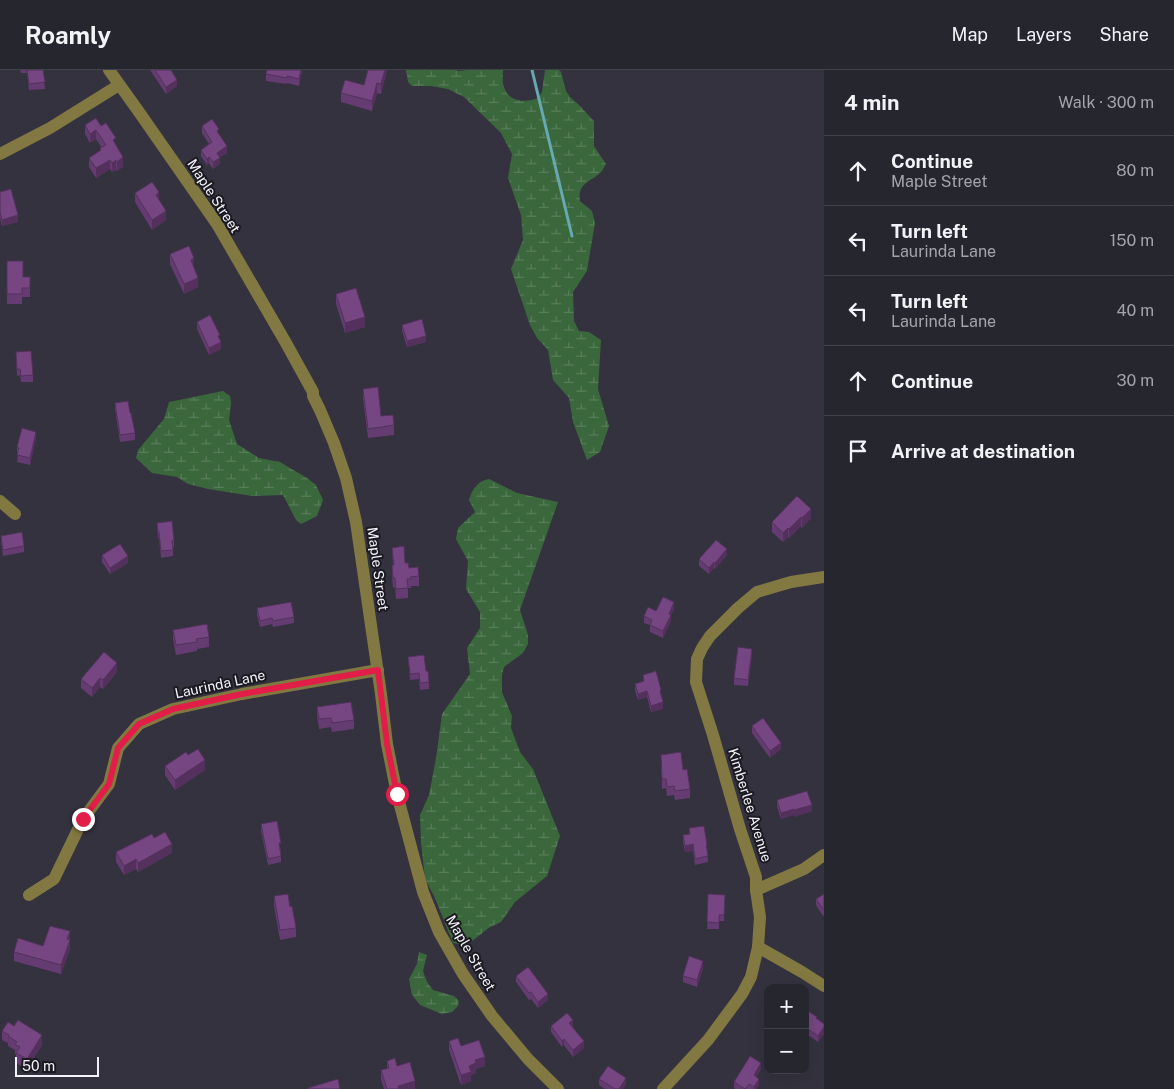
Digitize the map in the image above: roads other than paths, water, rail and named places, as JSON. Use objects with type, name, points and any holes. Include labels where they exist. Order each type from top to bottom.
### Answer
[{"type":"street","name":"Maple Street","points":[[109,70],[217,224],[286,343],[320,410],[346,478],[356,522],[387,744],[397,794],[423,892],[439,932],[463,974],[492,1016],[528,1059],[558,1089]]},
{"type":"street","points":[[0,154],[50,128],[119,85]]},
{"type":"street","points":[[0,501],[15,514]]},
{"type":"street","name":"Kimberlee Avenue","points":[[662,1089],[708,1040],[742,994],[751,977],[758,947],[760,917],[756,876],[740,829],[714,735],[696,682],[697,659],[710,636],[757,592],[791,582],[824,577]]},
{"type":"street","name":"Laurinda Lane","points":[[29,894],[54,879],[83,819],[109,784],[118,748],[139,724],[173,709],[242,694],[378,670]]},
{"type":"street","points":[[756,890],[804,869],[824,855]]},
{"type":"street","points":[[758,947],[824,986]]},
{"type":"waterway","points":[[532,70],[572,236]]}]
